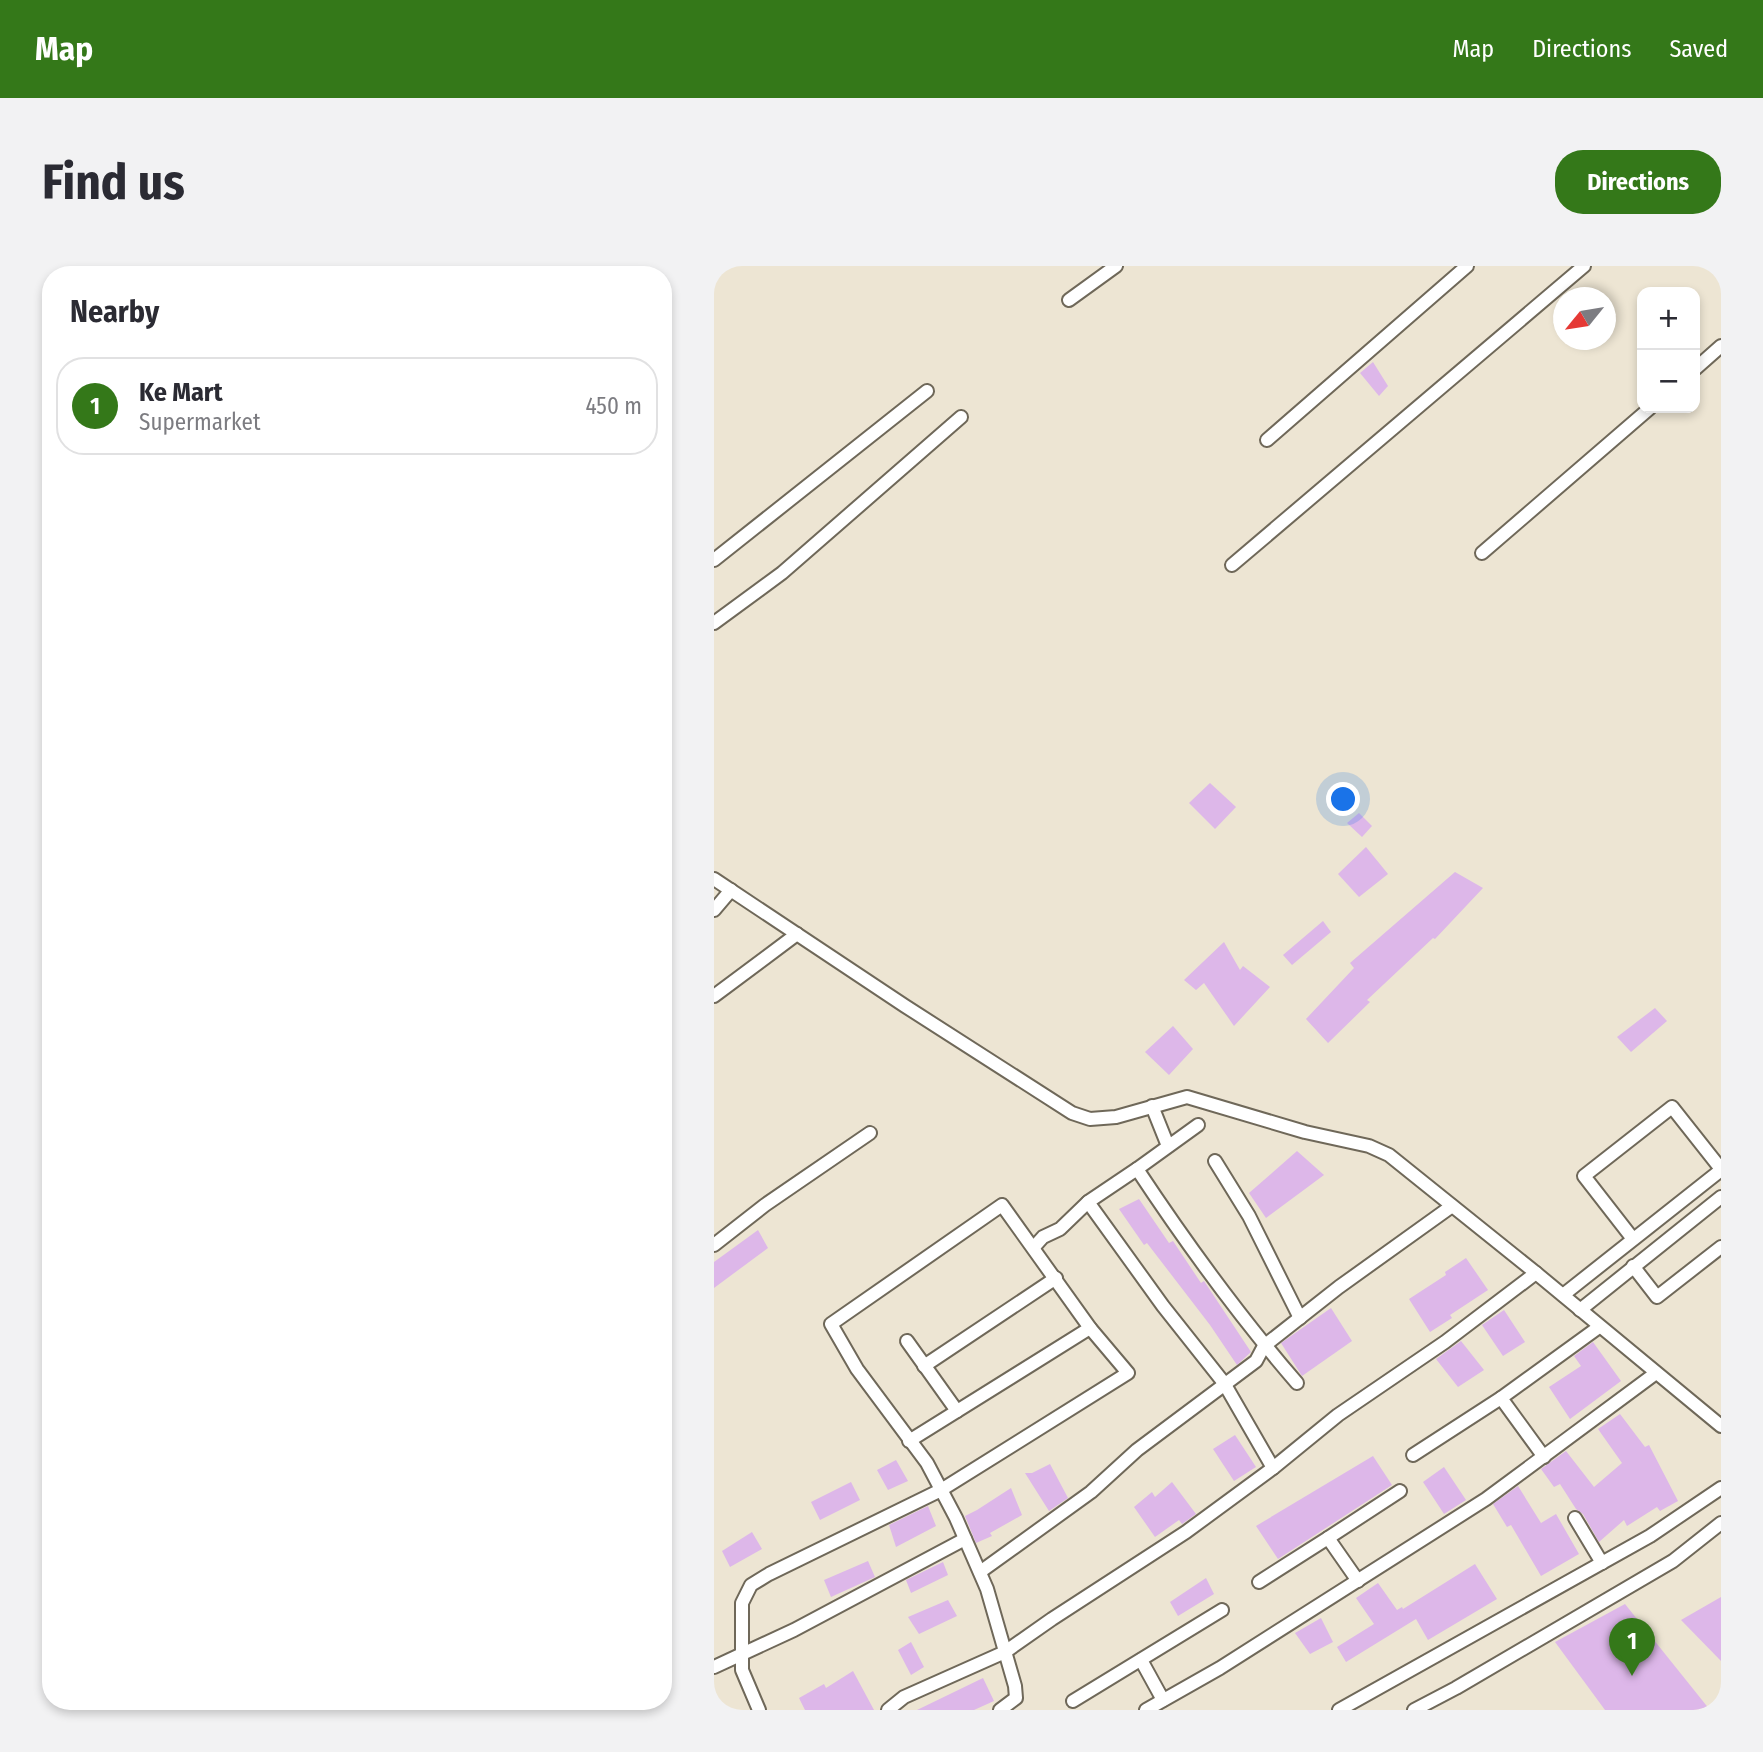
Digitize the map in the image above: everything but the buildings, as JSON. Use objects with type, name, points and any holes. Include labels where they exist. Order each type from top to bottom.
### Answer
[{"type":"street","points":[[1069,300],[1116,266]]},
{"type":"street","points":[[1267,440],[1467,266]]},
{"type":"street","points":[[1232,565],[1584,266]]},
{"type":"street","points":[[1700,365],[1721,346]]},
{"type":"street","points":[[714,560],[928,391]]},
{"type":"street","points":[[1482,553],[1644,413]]},
{"type":"street","points":[[714,624],[782,573],[961,417]]},
{"type":"street","points":[[714,879],[1072,1113],[1090,1119],[1116,1117],[1187,1097],[1305,1132],[1369,1146],[1389,1155],[1721,1426]]},
{"type":"street","points":[[714,910],[731,890]]},
{"type":"street","points":[[714,996],[797,934]]},
{"type":"street","points":[[1152,1106],[1168,1146]]},
{"type":"street","points":[[1563,1295],[1721,1170],[1672,1107],[1584,1176],[1633,1239]]},
{"type":"street","points":[[1034,1247],[1043,1237],[1060,1229],[1088,1202],[1198,1125]]},
{"type":"street","points":[[714,1245],[765,1205],[870,1133]]},
{"type":"street","points":[[1215,1161],[1249,1216],[1300,1318]]},
{"type":"street","points":[[1137,1169],[1169,1218],[1265,1346],[1297,1383]]},
{"type":"street","points":[[1580,1310],[1721,1198]]},
{"type":"street","points":[[1088,1202],[1163,1306],[1224,1384],[1273,1468]]},
{"type":"street","points":[[759,1710],[743,1670],[742,1603],[751,1585],[941,1490],[1128,1373],[1090,1328],[1002,1205],[831,1324],[857,1369],[927,1463],[941,1490],[965,1539],[980,1572],[1016,1698],[1000,1710]]},
{"type":"street","points":[[980,1572],[1091,1492],[1137,1450],[1256,1361],[1265,1346],[1300,1318],[1452,1206]]},
{"type":"street","points":[[1633,1266],[1657,1297],[1721,1247]]},
{"type":"street","points":[[888,1710],[904,1697],[1005,1652],[1186,1532],[1273,1468],[1338,1415],[1445,1342],[1536,1273]]},
{"type":"street","points":[[923,1366],[1056,1278]]},
{"type":"street","points":[[1413,1455],[1501,1398],[1600,1327]]},
{"type":"street","points":[[909,1441],[1090,1328]]},
{"type":"street","points":[[907,1341],[957,1411]]},
{"type":"street","points":[[1146,1710],[1220,1668],[1486,1499],[1656,1373]]},
{"type":"street","points":[[1501,1398],[1544,1457]]},
{"type":"street","points":[[1339,1710],[1650,1536],[1721,1488]]},
{"type":"street","points":[[1259,1582],[1400,1491]]},
{"type":"street","points":[[1575,1518],[1602,1563]]},
{"type":"street","points":[[1414,1710],[1550,1634],[1673,1560],[1721,1522]]},
{"type":"street","points":[[1328,1538],[1358,1581]]},
{"type":"street","points":[[714,1667],[794,1630],[965,1539]]},
{"type":"street","points":[[1073,1702],[1222,1610]]},
{"type":"street","points":[[1141,1660],[1163,1700]]},
{"type":"place","name":"Ke Mart","points":[[1632,1676]]}]
